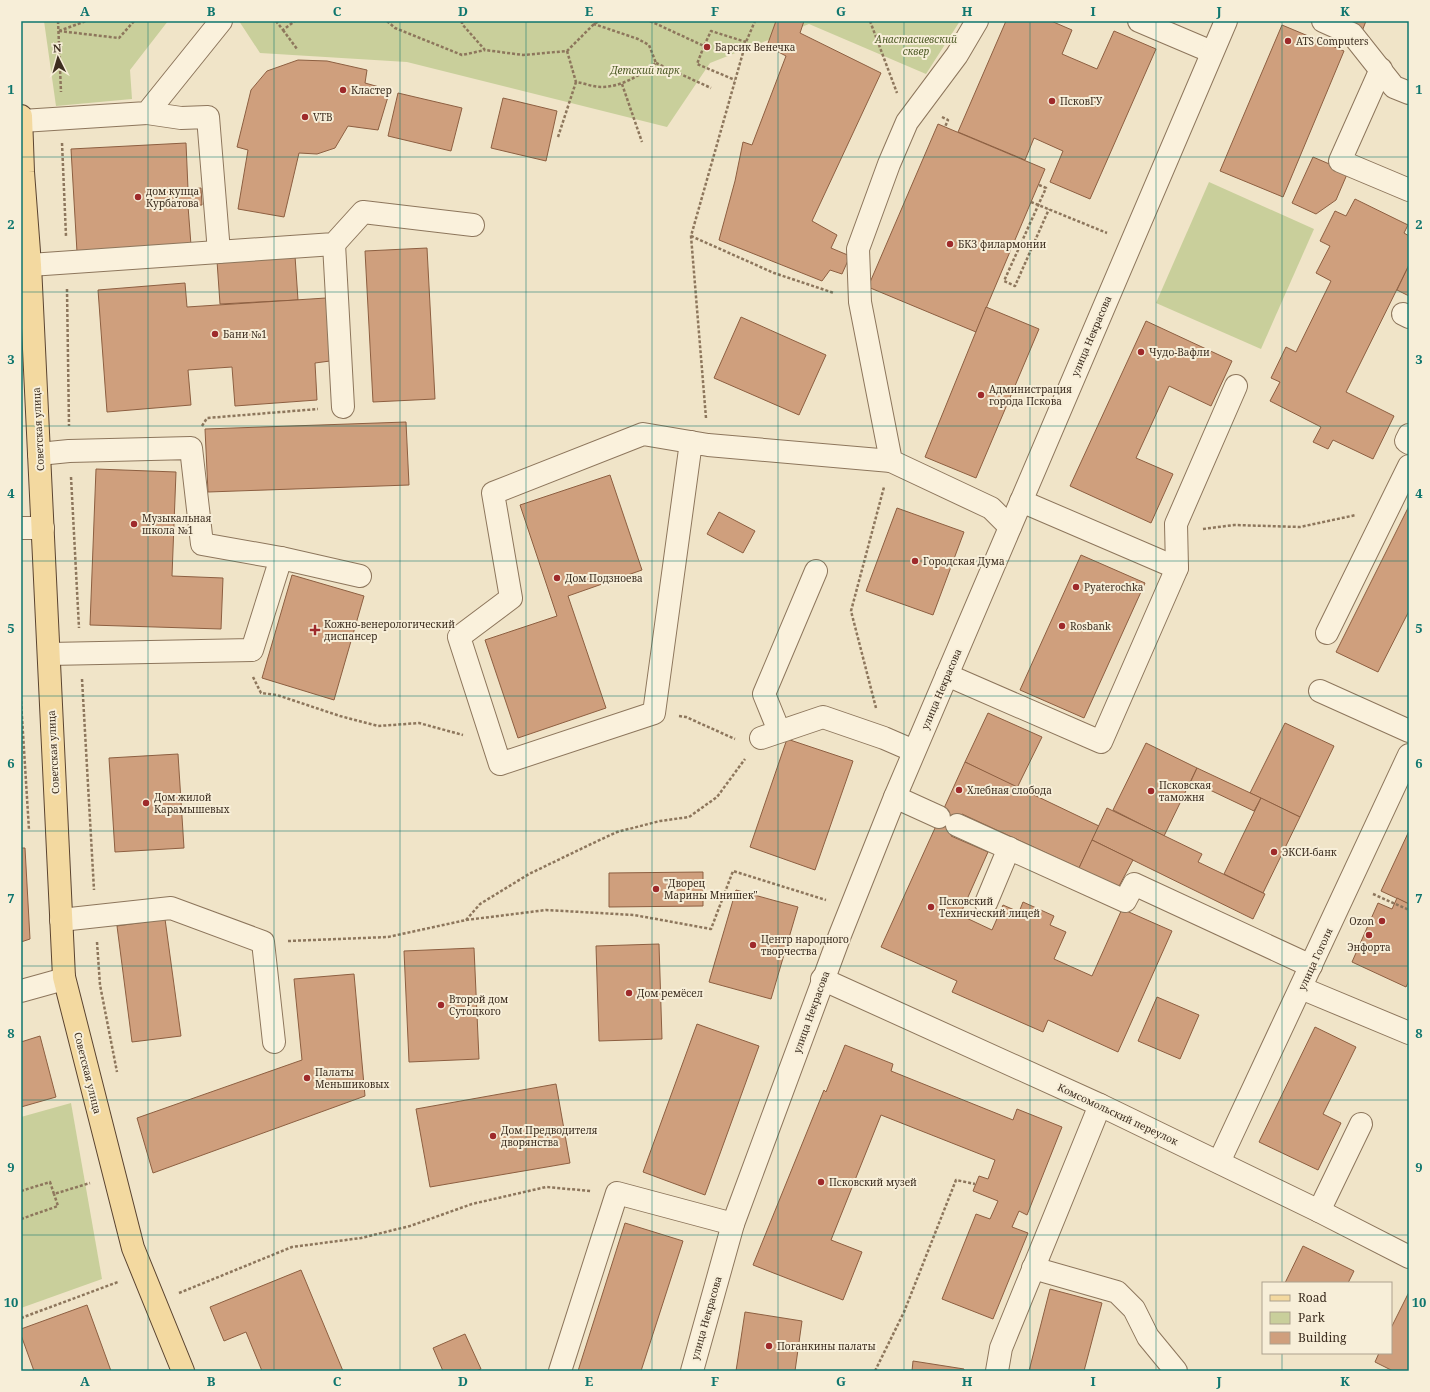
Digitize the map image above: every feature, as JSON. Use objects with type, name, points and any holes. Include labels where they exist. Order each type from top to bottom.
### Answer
[{"type":"main road","name":"Советская улица","points":[[21,119],[22,172],[30,265],[28,358],[39,454],[64,977],[133,1248],[183,1371]]},
{"type":"street","points":[[148,113],[221,21]]},
{"type":"street","points":[[891,461],[860,302],[858,249],[889,164],[907,122],[957,55],[977,21]]},
{"type":"street","points":[[1139,21],[1212,52]]},
{"type":"street","name":"улица Некрасова","points":[[692,1371],[733,1224],[822,979],[914,751],[1226,21]]},
{"type":"street","points":[[1322,21],[1352,34],[1394,86],[1409,93]]},
{"type":"street","points":[[1381,69],[1340,161],[1409,190]]},
{"type":"street","points":[[21,119],[148,113],[181,118],[208,116],[219,252]]},
{"type":"street","points":[[30,265],[334,244],[363,212],[472,224]]},
{"type":"street","points":[[334,244],[343,407]]},
{"type":"street","points":[[947,675],[1102,742],[1177,568],[1176,524],[1236,386]]},
{"type":"street","points":[[699,443],[654,713],[500,764],[459,637],[511,598],[493,493],[643,434],[699,443],[891,461],[991,508],[1010,527]]},
{"type":"street","points":[[1409,435],[1406,441],[1409,443]]},
{"type":"street","points":[[39,454],[69,451],[191,448],[202,544],[281,558],[360,576]]},
{"type":"street","points":[[1327,632],[1409,466]]},
{"type":"street","points":[[1021,501],[1177,568]]},
{"type":"street","points":[[21,528],[42,528]]},
{"type":"street","points":[[49,654],[252,650],[281,558]]},
{"type":"street","points":[[816,571],[764,694],[770,735],[823,717],[884,738],[914,751]]},
{"type":"street","points":[[1320,691],[1409,732]]},
{"type":"street","name":"улица Гоголя","points":[[1219,1162],[1409,755]]},
{"type":"street","points":[[895,797],[1125,901],[1134,884],[1311,966]]},
{"type":"street","points":[[986,904],[1009,848]]},
{"type":"street","points":[[61,920],[171,908],[264,942],[274,1042]]},
{"type":"street","points":[[21,991],[57,981],[64,977]]},
{"type":"street","name":"Комсомольский переулок","points":[[822,979],[1100,1105],[1319,1211],[1409,1257]]},
{"type":"street","points":[[1301,988],[1409,1033]]},
{"type":"street","points":[[997,1371],[1001,1348],[1100,1105]]},
{"type":"street","points":[[1319,1211],[1361,1124]]},
{"type":"street","points":[[560,1371],[617,1193],[733,1224]]},
{"type":"street","points":[[1033,1268],[1117,1292],[1134,1309],[1148,1337],[1176,1371]]},
{"type":"path","points":[[58,21],[59,31]]},
{"type":"path","points":[[59,31],[86,21]]},
{"type":"path","points":[[59,31],[119,38],[134,21]]},
{"type":"path","points":[[276,21],[297,50]]},
{"type":"path","points":[[283,30],[295,21]]},
{"type":"path","points":[[387,21],[395,28],[462,55],[485,50],[523,55],[567,51],[594,24],[599,21]]},
{"type":"path","points":[[462,21],[462,24],[485,50]]},
{"type":"path","points":[[591,21],[594,24],[638,39],[649,45],[656,63],[711,88]]},
{"type":"path","points":[[650,21],[704,46]]},
{"type":"path","points":[[699,443],[691,236],[746,42],[755,21]]},
{"type":"path","points":[[870,21],[907,122]]},
{"type":"path","points":[[735,80],[697,64],[711,31],[746,42]]},
{"type":"path","points":[[558,136],[576,82],[567,51]]},
{"type":"path","points":[[576,82],[601,87],[622,84],[640,75],[656,63]]},
{"type":"path","points":[[622,84],[642,142]]},
{"type":"path","points":[[1039,185],[1046,188],[1004,281],[1015,286],[1049,209]]},
{"type":"path","points":[[1031,202],[1108,233]]},
{"type":"path","points":[[691,236],[774,273],[860,302]]},
{"type":"path","points":[[191,448],[207,418],[343,407]]},
{"type":"path","points":[[884,738],[851,612],[891,461]]},
{"type":"path","points":[[1176,532],[1234,525],[1300,527],[1363,514]]},
{"type":"path","points":[[252,650],[252,674],[261,694],[277,696],[340,716],[378,726],[419,723],[466,736],[491,734]]},
{"type":"path","points":[[654,713],[686,717],[737,740],[770,735]]},
{"type":"path","points":[[466,920],[480,904],[529,874],[596,841],[617,832],[660,821],[688,817],[717,797],[770,735]]},
{"type":"path","points":[[264,942],[388,938],[466,920],[546,910],[634,915],[711,929],[733,871],[830,901]]},
{"type":"path","points":[[1366,891],[1409,910]]},
{"type":"path","points":[[875,1371],[904,1312],[956,1180],[976,1184]]},
{"type":"path","points":[[21,1191],[50,1182],[58,1206],[21,1219]]},
{"type":"path","points":[[54,1194],[93,1182]]},
{"type":"path","points":[[177,1293],[292,1247],[362,1238],[410,1226],[472,1204],[546,1187],[617,1193]]},
{"type":"path","points":[[21,1318],[118,1282]]},
{"type":"green space","points":[[44,21],[168,21],[130,70],[132,99],[56,106]]},
{"type":"green space","name":"Детский парк","points":[[239,21],[960,21],[926,74],[809,24],[710,63],[667,127],[407,62],[260,53]]},
{"type":"green space","points":[[1209,182],[1314,229],[1261,349],[1156,303]]},
{"type":"green space","points":[[71,1103],[102,1279],[21,1308],[21,1117]]},
{"type":"building","points":[[776,21],[804,21],[800,33],[881,73],[812,221],[837,235],[831,248],[850,256],[842,274],[830,270],[822,281],[719,240],[735,181],[743,142],[752,145],[786,56],[767,46]]},
{"type":"building","name":"ПсковГУ","points":[[1006,21],[1051,21],[1072,30],[1062,54],[1097,69],[1114,31],[1156,49],[1090,199],[1050,182],[1063,151],[1034,138],[1025,160],[958,132]]},
{"type":"building","points":[[1326,21],[1366,21],[1361,34]]},
{"type":"building","points":[[1282,25],[1344,51],[1283,197],[1220,171]]},
{"type":"building","points":[[298,60],[327,61],[367,70],[365,83],[390,90],[378,130],[348,126],[335,148],[317,154],[299,153],[284,217],[238,209],[248,150],[237,147],[251,90],[267,71]]},
{"type":"building","points":[[398,93],[462,108],[451,151],[388,136]]},
{"type":"building","points":[[503,98],[557,111],[546,161],[491,148]]},
{"type":"building","name":"БКЗ филармонии","points":[[938,124],[1045,169],[976,332],[868,287]]},
{"type":"building","name":"дом купца Курбатова","points":[[186,143],[188,189],[201,188],[202,205],[188,206],[191,245],[77,252],[71,149]]},
{"type":"building","points":[[1313,157],[1348,172],[1336,200],[1316,214],[1292,203]]},
{"type":"building","points":[[1355,199],[1408,225],[1404,233],[1409,236],[1409,265],[1346,392],[1394,416],[1373,459],[1333,440],[1328,449],[1313,442],[1321,427],[1270,401],[1280,382],[1271,378],[1286,347],[1296,352],[1331,281],[1316,273],[1330,246],[1320,241],[1335,211],[1346,216]]},
{"type":"building","points":[[427,248],[435,399],[373,402],[365,251]]},
{"type":"building","points":[[295,256],[298,300],[220,304],[217,261]]},
{"type":"building","points":[[1409,265],[1409,296],[1397,290]]},
{"type":"building","name":"Бани №1","points":[[185,283],[187,307],[326,298],[330,361],[315,363],[317,400],[235,406],[232,367],[188,370],[191,405],[107,412],[98,290]]},
{"type":"building","name":"Администрация города Пскова","points":[[986,307],[1039,329],[976,478],[925,457]]},
{"type":"building","points":[[741,317],[826,355],[799,415],[714,378]]},
{"type":"building","points":[[1146,321],[1232,361],[1211,406],[1169,386],[1136,458],[1173,474],[1151,523],[1070,486]]},
{"type":"building","points":[[406,422],[409,485],[208,492],[205,429]]},
{"type":"building","name":"Музыкальная школа №1","points":[[96,469],[176,472],[172,576],[223,578],[221,629],[90,625]]},
{"type":"building","points":[[610,475],[642,570],[568,596],[606,708],[518,738],[485,640],[557,616],[520,505]]},
{"type":"building","points":[[1409,506],[1409,611],[1378,672],[1336,652]]},
{"type":"building","name":"Городская Дума","points":[[897,508],[964,532],[933,615],[866,591]]},
{"type":"building","points":[[719,512],[755,531],[743,553],[707,534]]},
{"type":"building","points":[[1081,555],[1145,583],[1084,718],[1020,690]]},
{"type":"building","name":"Кожно-венерологический диспансер","points":[[292,575],[364,596],[334,700],[262,678]]},
{"type":"building","points":[[988,713],[1042,737],[1017,788],[965,762]]},
{"type":"building","points":[[1285,723],[1334,746],[1300,817],[1250,793]]},
{"type":"building","points":[[787,739],[853,761],[815,870],[750,847]]},
{"type":"building","points":[[1146,743],[1197,768],[1164,836],[1113,810]]},
{"type":"building","name":"Дом жилой Карамышевых","points":[[178,754],[184,848],[115,852],[109,758]]},
{"type":"building","name":"Псковский Технический лицей","points":[[965,762],[1099,826],[1079,868],[962,814],[951,836],[988,852],[960,915],[992,930],[1003,905],[1019,912],[1023,902],[1054,916],[1050,925],[1066,932],[1054,959],[1092,976],[1122,909],[1172,931],[1118,1052],[1048,1020],[1043,1032],[952,992],[957,981],[881,947]]},
{"type":"building","points":[[1197,768],[1261,798],[1254,811],[1191,781]]},
{"type":"building","points":[[1261,798],[1300,817],[1263,893],[1224,874]]},
{"type":"building","points":[[1107,808],[1202,854],[1198,862],[1265,894],[1253,919],[1092,840]]},
{"type":"building","points":[[1409,831],[1409,904],[1381,891]]},
{"type":"building","points":[[1092,840],[1133,860],[1118,888],[1079,868]]},
{"type":"building","points":[[21,848],[25,848],[30,939],[21,942]]},
{"type":"building","name":"\"Дворец Марины Мнишек\"","points":[[703,872],[703,906],[609,907],[609,873]]},
{"type":"building","name":"Центр народного творчества","points":[[736,890],[798,907],[771,999],[709,982]]},
{"type":"building","points":[[1397,898],[1409,904],[1409,981],[1406,987],[1352,962],[1378,903],[1392,909]]},
{"type":"building","points":[[165,919],[181,1036],[132,1042],[117,926]]},
{"type":"building","name":"Дом ремёсел","points":[[659,944],[662,1039],[599,1041],[596,946]]},
{"type":"building","name":"Второй дом Сутоцкого","points":[[474,948],[479,1059],[409,1062],[404,951]]},
{"type":"building","name":"Палаты Меньшиковых","points":[[354,974],[365,1096],[153,1173],[137,1118],[302,1060],[294,979]]},
{"type":"building","points":[[1157,997],[1199,1015],[1180,1059],[1138,1041]]},
{"type":"building","points":[[697,1024],[759,1046],[705,1195],[643,1172]]},
{"type":"building","points":[[1315,1027],[1356,1047],[1323,1114],[1341,1123],[1318,1170],[1259,1142]]},
{"type":"building","points":[[40,1036],[56,1097],[21,1107],[21,1042]]},
{"type":"building","name":"Псковский музей","points":[[845,1045],[893,1064],[891,1071],[1013,1120],[1017,1109],[1062,1127],[1027,1215],[1019,1211],[1012,1227],[1028,1233],[993,1319],[942,1299],[976,1214],[990,1219],[998,1201],[973,1191],[979,1176],[988,1179],[995,1160],[881,1115],[831,1240],[862,1252],[843,1300],[753,1265],[824,1090],[826,1092]]},
{"type":"building","name":"Дом Предводителя дворянства","points":[[556,1084],[570,1163],[430,1187],[416,1109]]},
{"type":"building","points":[[625,1223],[683,1241],[641,1371],[578,1371]]},
{"type":"building","points":[[1303,1246],[1354,1271],[1348,1282],[1285,1282]]},
{"type":"building","points":[[301,1270],[343,1371],[262,1371],[246,1332],[224,1341],[210,1307]]},
{"type":"building","points":[[1050,1289],[1102,1303],[1084,1371],[1029,1371]]},
{"type":"building","points":[[1409,1292],[1409,1371],[1393,1371],[1375,1362],[1379,1354],[1392,1354],[1392,1326]]},
{"type":"building","points":[[87,1305],[111,1371],[34,1371],[21,1335],[21,1329]]},
{"type":"building","name":"Поганкины палаты","points":[[745,1312],[802,1321],[795,1371],[736,1371]]},
{"type":"building","points":[[465,1334],[481,1369],[476,1371],[443,1371],[433,1348]]},
{"type":"building","points":[[913,1361],[964,1369],[964,1371],[912,1371]]},
{"type":"place","name":"ATS Computers","points":[[1288,41]]},
{"type":"place","name":"Барсик Венечка","points":[[707,47]]},
{"type":"place","name":"Кластер","points":[[343,90]]},
{"type":"place","name":"ПсковГУ","points":[[1052,101]]},
{"type":"place","name":"VTB","points":[[305,117]]},
{"type":"place","name":"дом купца Курбатова","points":[[138,197]]},
{"type":"place","name":"БКЗ филармонии","points":[[950,244]]},
{"type":"place","name":"Бани №1","points":[[215,334]]},
{"type":"place","name":"Чудо-Вафли","points":[[1141,352]]},
{"type":"place","name":"Администрация города Пскова","points":[[981,395]]},
{"type":"place","name":"Музыкальная школа №1","points":[[134,524]]},
{"type":"place","name":"Городская Дума","points":[[915,561]]},
{"type":"place","name":"Дом Подзноева","points":[[557,578]]},
{"type":"place","name":"Pyaterochka","points":[[1076,587]]},
{"type":"place","name":"Rosbank","points":[[1062,626]]},
{"type":"place","name":"Кожно-венерологический диспансер","points":[[315,630]]},
{"type":"place","name":"Хлебная слобода","points":[[959,790]]},
{"type":"place","name":"Псковская таможня","points":[[1151,791]]},
{"type":"place","name":"Дом жилой Карамышевых","points":[[146,803]]},
{"type":"place","name":"ЭКСИ-банк","points":[[1274,852]]},
{"type":"place","name":"\"Дворец Марины Мнишек\"","points":[[656,889]]},
{"type":"place","name":"Псковский Технический лицей","points":[[931,907]]},
{"type":"place","name":"Ozon","points":[[1382,921]]},
{"type":"place","name":"Энфорта","points":[[1369,935]]},
{"type":"place","name":"Центр народного творчества","points":[[753,945]]},
{"type":"place","name":"Дом ремёсел","points":[[629,993]]},
{"type":"place","name":"Второй дом Сутоцкого","points":[[441,1005]]},
{"type":"place","name":"Палаты Меньшиковых","points":[[307,1078]]},
{"type":"place","name":"Дом Предводителя дворянства","points":[[493,1136]]},
{"type":"place","name":"Псковский музей","points":[[821,1182]]},
{"type":"place","name":"Поганкины палаты","points":[[769,1346]]},
{"type":"park label","name":"Анастасиевский сквер","points":[[916,44]]}]
